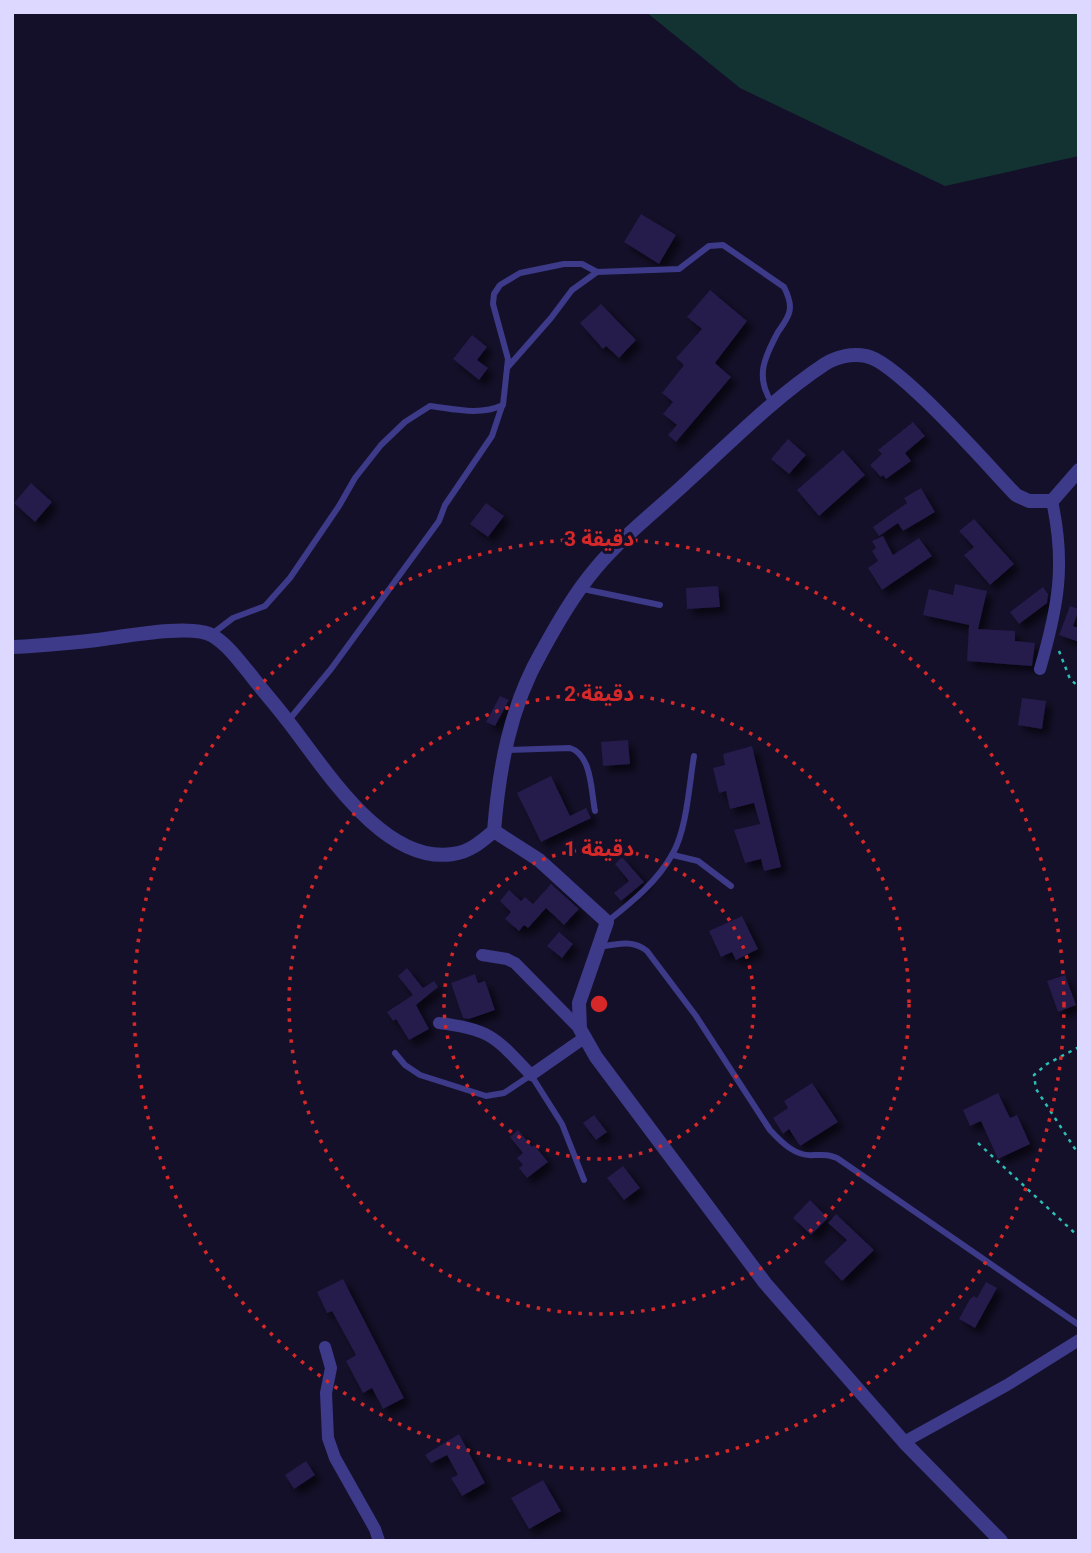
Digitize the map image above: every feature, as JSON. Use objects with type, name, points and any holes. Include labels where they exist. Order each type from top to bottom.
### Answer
[{"type":"street","points":[[12,647],[155,632],[190,631],[212,635],[234,655],[348,800],[407,847],[431,854],[454,854],[476,846],[494,831],[506,750],[518,702],[539,655],[595,569],[626,536],[773,404],[827,363],[849,355],[870,356],[878,360],[914,389],[1016,495],[1028,501],[1052,501],[1079,470]]},
{"type":"street","points":[[1040,669],[1052,632],[1059,591],[1058,529],[1052,501]]},
{"type":"street","points":[[494,831],[539,860],[607,922],[579,1003],[582,1033]]},
{"type":"street","points":[[482,955],[516,963],[582,1033],[596,1057],[697,1195],[765,1283],[904,1442],[1001,1541]]},
{"type":"street","points":[[439,1023],[471,1027],[495,1038],[531,1075],[582,1033]]},
{"type":"street","points":[[904,1442],[1007,1385],[1079,1340]]},
{"type":"street","points":[[325,1347],[331,1368],[326,1393],[328,1438],[335,1458],[379,1541]]},
{"type":"lane","points":[[288,721],[331,669],[439,521],[444,505],[492,436],[503,405],[508,368],[507,352],[493,304],[494,294],[500,285],[520,273],[564,264],[582,264],[597,272],[679,269],[709,246],[723,245],[784,287],[789,296],[790,312],[761,371],[765,392],[773,404]]},
{"type":"lane","points":[[508,368],[572,290],[597,272]]},
{"type":"lane","points":[[212,635],[233,618],[265,606],[290,578],[320,536],[355,478],[381,445],[405,422],[430,406],[474,411],[503,405]]},
{"type":"lane","points":[[581,589],[660,605]]},
{"type":"lane","points":[[506,750],[577,750],[586,763],[595,811]]},
{"type":"lane","points":[[607,922],[642,892],[673,855],[681,834],[694,756]]},
{"type":"lane","points":[[673,855],[698,861],[731,886]]},
{"type":"lane","points":[[598,947],[629,943],[647,951],[696,1016],[770,1130],[785,1145],[800,1154],[814,1156],[825,1153],[836,1158],[1079,1325]]},
{"type":"lane","points":[[396,1053],[405,1065],[419,1075],[486,1096],[504,1093],[531,1075],[562,1124],[584,1180]]},
{"type":"path","points":[[1052,632],[1070,679],[1079,687]]},
{"type":"path","points":[[1079,1047],[1034,1074],[1036,1089],[1079,1155]]},
{"type":"path","points":[[978,1143],[1079,1237]]},
{"type":"green space","points":[[646,12],[1079,12],[1079,156],[945,186],[740,88]]},
{"type":"building","points":[[641,214],[676,235],[659,264],[624,242]]},
{"type":"building","points":[[710,290],[747,321],[715,363],[731,377],[676,442],[668,435],[677,425],[663,414],[673,402],[662,393],[684,365],[676,358],[702,329],[687,317]]},
{"type":"building","points":[[601,304],[636,340],[619,358],[606,346],[603,349],[580,323]]},
{"type":"building","points":[[472,335],[487,347],[477,360],[488,368],[479,380],[453,359]]},
{"type":"building","points":[[913,422],[925,436],[905,453],[911,461],[886,479],[883,475],[881,477],[870,465],[882,454],[878,450]]},
{"type":"building","points":[[788,439],[806,455],[789,474],[771,459]]},
{"type":"building","points":[[843,450],[865,475],[819,516],[797,490]]},
{"type":"building","points":[[31,483],[52,502],[35,522],[14,503]]},
{"type":"building","points":[[921,488],[935,512],[903,531],[898,523],[879,536],[873,527],[907,503],[904,498]]},
{"type":"building","points":[[486,503],[504,516],[488,537],[470,524]]},
{"type":"building","points":[[974,519],[1014,564],[990,585],[964,555],[974,547],[959,531]]},
{"type":"building","points":[[883,536],[893,555],[919,538],[932,556],[882,590],[868,568],[878,561],[872,551],[876,548],[872,541]]},
{"type":"building","points":[[955,584],[987,591],[978,629],[1015,631],[1015,641],[1035,643],[1032,666],[967,661],[969,625],[923,615],[929,589],[953,595]]},
{"type":"building","points":[[718,586],[720,607],[687,609],[686,588]]},
{"type":"building","points":[[1043,587],[1048,594],[1047,603],[1019,624],[1010,612]]},
{"type":"building","points":[[1070,606],[1079,609],[1073,626],[1079,628],[1079,642],[1059,635]]},
{"type":"building","points":[[500,696],[509,700],[495,726],[486,722]]},
{"type":"building","points":[[1022,698],[1046,701],[1042,729],[1018,725]]},
{"type":"building","points":[[628,740],[630,764],[603,766],[601,742]]},
{"type":"building","points":[[752,746],[781,867],[764,871],[761,859],[745,863],[734,830],[760,824],[754,803],[730,809],[726,791],[719,793],[713,768],[725,765],[723,754]]},
{"type":"building","points":[[551,776],[570,816],[586,808],[591,818],[541,842],[517,793]]},
{"type":"building","points":[[622,857],[644,882],[621,901],[614,893],[629,881],[615,864]]},
{"type":"building","points":[[551,884],[579,909],[564,925],[546,908],[528,928],[524,925],[519,931],[505,919],[511,912],[500,901],[509,890],[521,901],[525,897],[533,904]]},
{"type":"building","points":[[742,916],[758,949],[736,960],[732,952],[721,957],[709,931]]},
{"type":"building","points":[[559,932],[573,944],[562,958],[547,946]]},
{"type":"building","points":[[407,968],[423,988],[434,981],[438,987],[416,1005],[429,1029],[409,1040],[396,1019],[393,1021],[387,1012],[413,995],[398,976]]},
{"type":"building","points":[[475,974],[478,983],[485,981],[495,1010],[469,1019],[463,1018],[451,983]]},
{"type":"building","points":[[1065,975],[1076,1005],[1058,1012],[1047,981]]},
{"type":"building","points":[[812,1083],[838,1122],[800,1146],[789,1129],[783,1134],[773,1118],[788,1108],[784,1101]]},
{"type":"building","points":[[998,1093],[1010,1118],[1017,1115],[1030,1144],[998,1159],[981,1121],[970,1126],[963,1110]]},
{"type":"building","points":[[594,1115],[607,1132],[596,1140],[583,1123]]},
{"type":"building","points":[[518,1130],[548,1162],[527,1178],[519,1168],[523,1165],[517,1158],[523,1153],[510,1137]]},
{"type":"building","points":[[623,1166],[640,1188],[624,1200],[607,1178]]},
{"type":"building","points":[[810,1200],[828,1218],[811,1235],[793,1218]]},
{"type":"building","points":[[836,1214],[874,1250],[842,1281],[824,1262],[847,1240],[828,1223]]},
{"type":"building","points":[[343,1279],[404,1398],[383,1409],[372,1388],[363,1393],[346,1361],[356,1355],[332,1311],[327,1313],[317,1292]]},
{"type":"building","points":[[986,1282],[997,1288],[975,1328],[959,1319],[970,1299],[974,1296],[977,1298]]},
{"type":"building","points":[[459,1434],[485,1483],[462,1496],[451,1478],[458,1475],[447,1455],[431,1463],[425,1455]]},
{"type":"building","points":[[306,1461],[315,1475],[294,1489],[285,1475]]},
{"type":"building","points":[[543,1480],[561,1511],[529,1529],[511,1498]]}]
